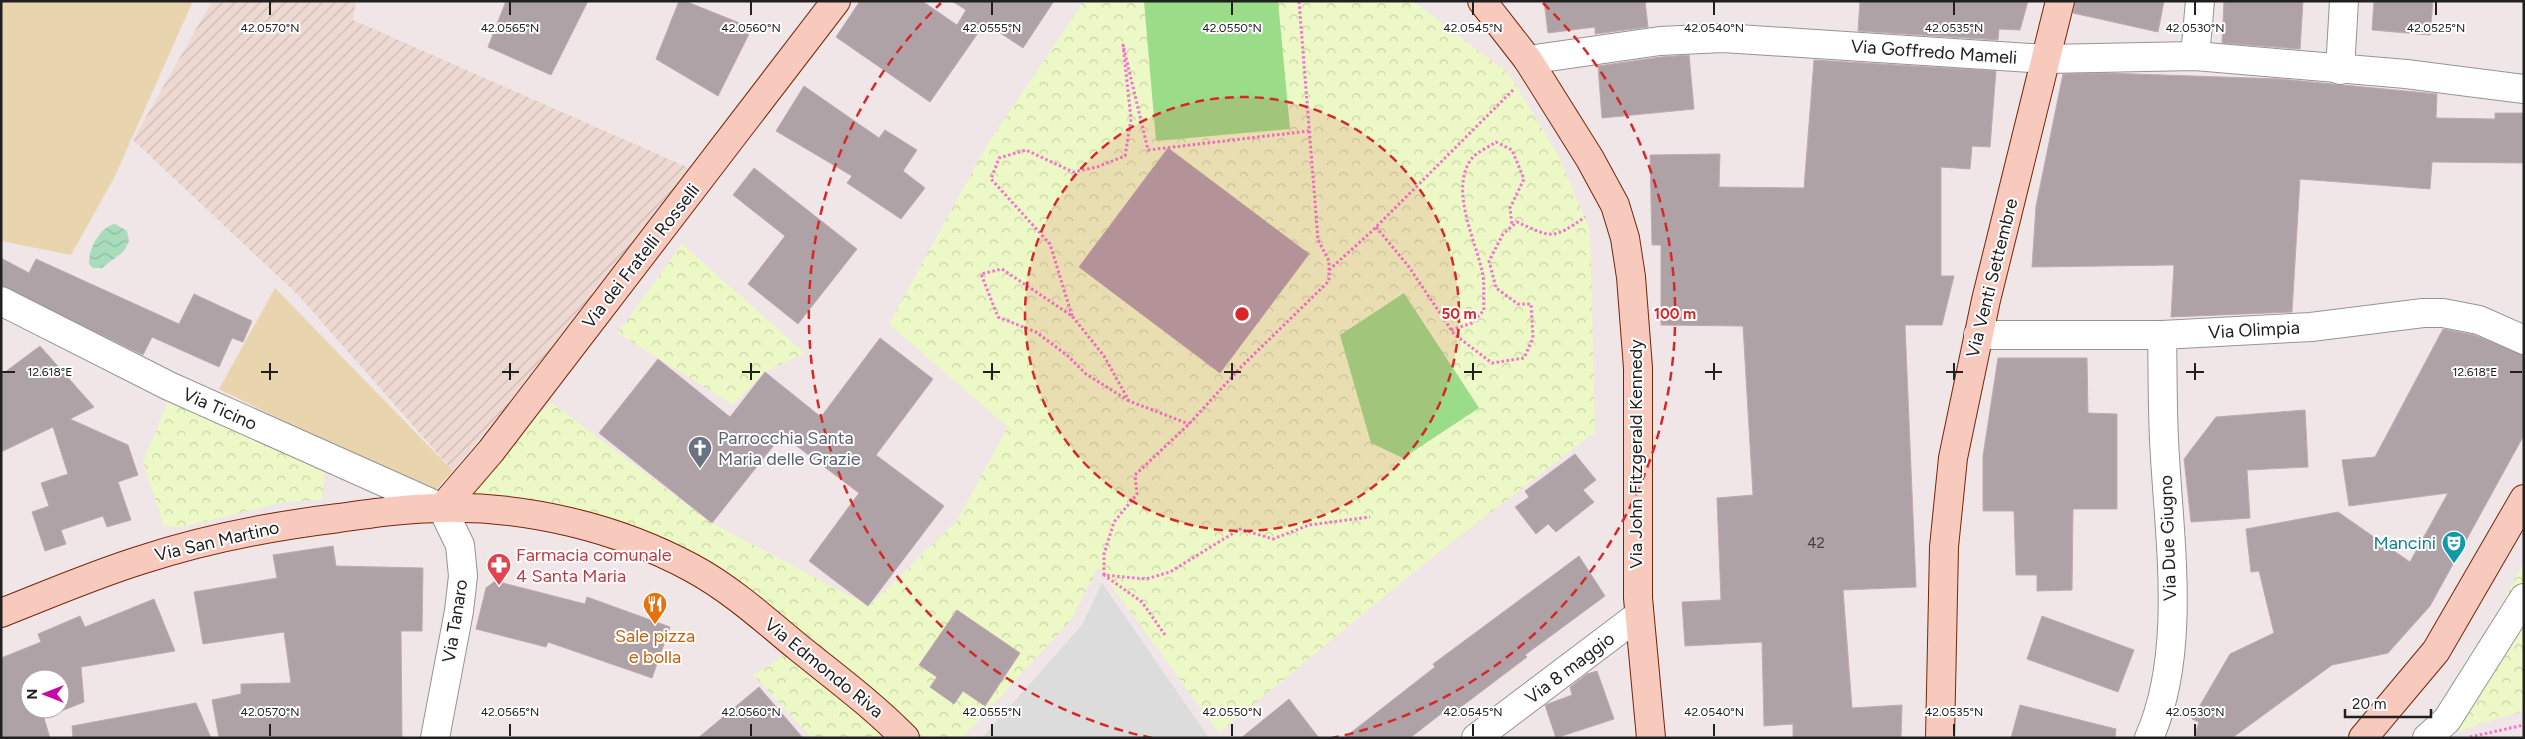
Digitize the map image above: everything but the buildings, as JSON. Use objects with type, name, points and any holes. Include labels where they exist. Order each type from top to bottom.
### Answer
[{"type":"street","name":"Via dei Fratelli Rosselli","points":[[442,508],[497,443],[836,1]]},
{"type":"street","name":"Via John Fitzgerald Kennedy","points":[[1482,1],[1531,65],[1610,193],[1625,238],[1634,305],[1638,378],[1637,544],[1639,615],[1651,738]]},
{"type":"street","name":"Via Venti Settembre","points":[[1940,738],[1946,508],[1956,439],[1978,336],[2060,1]]},
{"type":"street","points":[[2195,56],[2200,1]]},
{"type":"street","points":[[2340,70],[2344,1]]},
{"type":"street","name":"Via Goffredo Mameli","points":[[1531,65],[1641,43],[1689,38],[2046,59],[2195,56],[2340,70],[2406,74],[2524,89]]},
{"type":"street","name":"Via Ticino","points":[[1,301],[169,386],[442,508]]},
{"type":"street","name":"Via Olimpia","points":[[1978,336],[2162,336],[2310,327],[2423,313],[2443,313],[2480,320],[2524,340]]},
{"type":"street","name":"Via Due Giugno","points":[[2149,738],[2164,687],[2171,614],[2171,546],[2164,442],[2162,336]]},
{"type":"street","points":[[2363,738],[2436,651],[2524,499]]},
{"type":"street","name":"Via San Martino","points":[[1,613],[142,560],[218,539],[306,522],[442,508],[531,514],[610,535],[654,550],[693,568],[740,600]]},
{"type":"street","name":"Via Tanaro","points":[[435,738],[459,611],[463,576],[460,545],[442,508]]},
{"type":"street","points":[[2427,738],[2447,720],[2524,598]]},
{"type":"street","name":"Via Edmondo Riva","points":[[740,600],[870,705],[905,738]]},
{"type":"street","name":"Via 8 maggio","points":[[1476,738],[1639,615]]},
{"type":"path","points":[[1104,575],[1104,554],[1114,522],[1137,494],[1135,475],[1189,424],[1242,367],[1329,281],[1329,261],[1318,240],[1299,1]]},
{"type":"path","points":[[1072,316],[1050,244],[991,179],[999,158],[1026,150],[1072,172],[1097,167],[1124,156],[1131,119],[1123,44],[1148,150],[1309,131]]},
{"type":"path","points":[[1329,270],[1376,227],[1531,65]]},
{"type":"path","points":[[1451,330],[1472,322],[1484,310],[1483,272],[1471,238],[1463,199],[1463,176],[1474,156],[1496,142],[1512,150],[1524,179],[1510,208],[1512,226]]},
{"type":"path","points":[[1376,227],[1409,267],[1451,330],[1492,363],[1524,358],[1533,338],[1531,304],[1518,304],[1496,288],[1489,261],[1503,234],[1517,222],[1543,234],[1560,235],[1585,218]]},
{"type":"path","points":[[1129,402],[1104,356],[1072,316],[1002,269],[981,274],[998,317],[1036,332],[1068,356],[1086,374],[1129,402],[1189,424]]},
{"type":"path","points":[[1104,575],[1146,579],[1170,572],[1240,529],[1273,539],[1309,525],[1370,517]]},
{"type":"path","points":[[1104,575],[1142,602],[1165,635]]},
{"type":"path","points":[[2462,738],[2524,725]]},
{"type":"shaded area","points":[[1,1],[193,1],[114,178],[71,255],[1,241]]},
{"type":"shaded area","points":[[212,1],[356,1],[353,20],[698,172],[453,471],[299,296],[133,140]]},
{"type":"shaded area","points":[[275,288],[453,471],[432,494],[219,389]]},
{"type":"shaded area","points":[[1102,583],[1209,738],[982,738],[1082,625]]},
{"type":"green space","points":[[1084,1],[1413,1],[1509,74],[1558,155],[1590,230],[1595,432],[1425,563],[1219,733],[1098,567],[1071,620],[962,738],[915,738],[641,536],[437,494],[552,403],[712,523],[869,606],[957,521],[1008,427],[889,324],[987,145]]},
{"type":"green space","points":[[1144,1],[1278,1],[1290,129],[1156,141]]},
{"type":"green space","points":[[682,244],[805,353],[765,372],[733,405],[618,333]]},
{"type":"green space","points":[[1404,293],[1479,408],[1403,458],[1371,443],[1340,335]]},
{"type":"green space","points":[[169,399],[325,466],[322,500],[284,502],[183,527],[164,526],[143,462]]},
{"type":"green space","points":[[2524,562],[2524,711],[2479,724],[2444,738],[2447,720],[2497,613]]},
{"type":"green space","points":[[785,655],[891,738],[812,738],[753,675]]},
{"type":"water","points":[[115,224],[127,231],[129,241],[124,251],[102,268],[93,268],[89,264],[89,258],[96,240],[104,229]]},
{"type":"place","name":"Parrocchia Santa Maria delle Grazie","points":[[700,469]]},
{"type":"place","name":"Mancini","points":[[2454,564]]},
{"type":"place","name":"Farmacia comunale 4 Santa Maria","points":[[499,586]]},
{"type":"place","name":"Sale pizza e bolla","points":[[655,625]]}]
